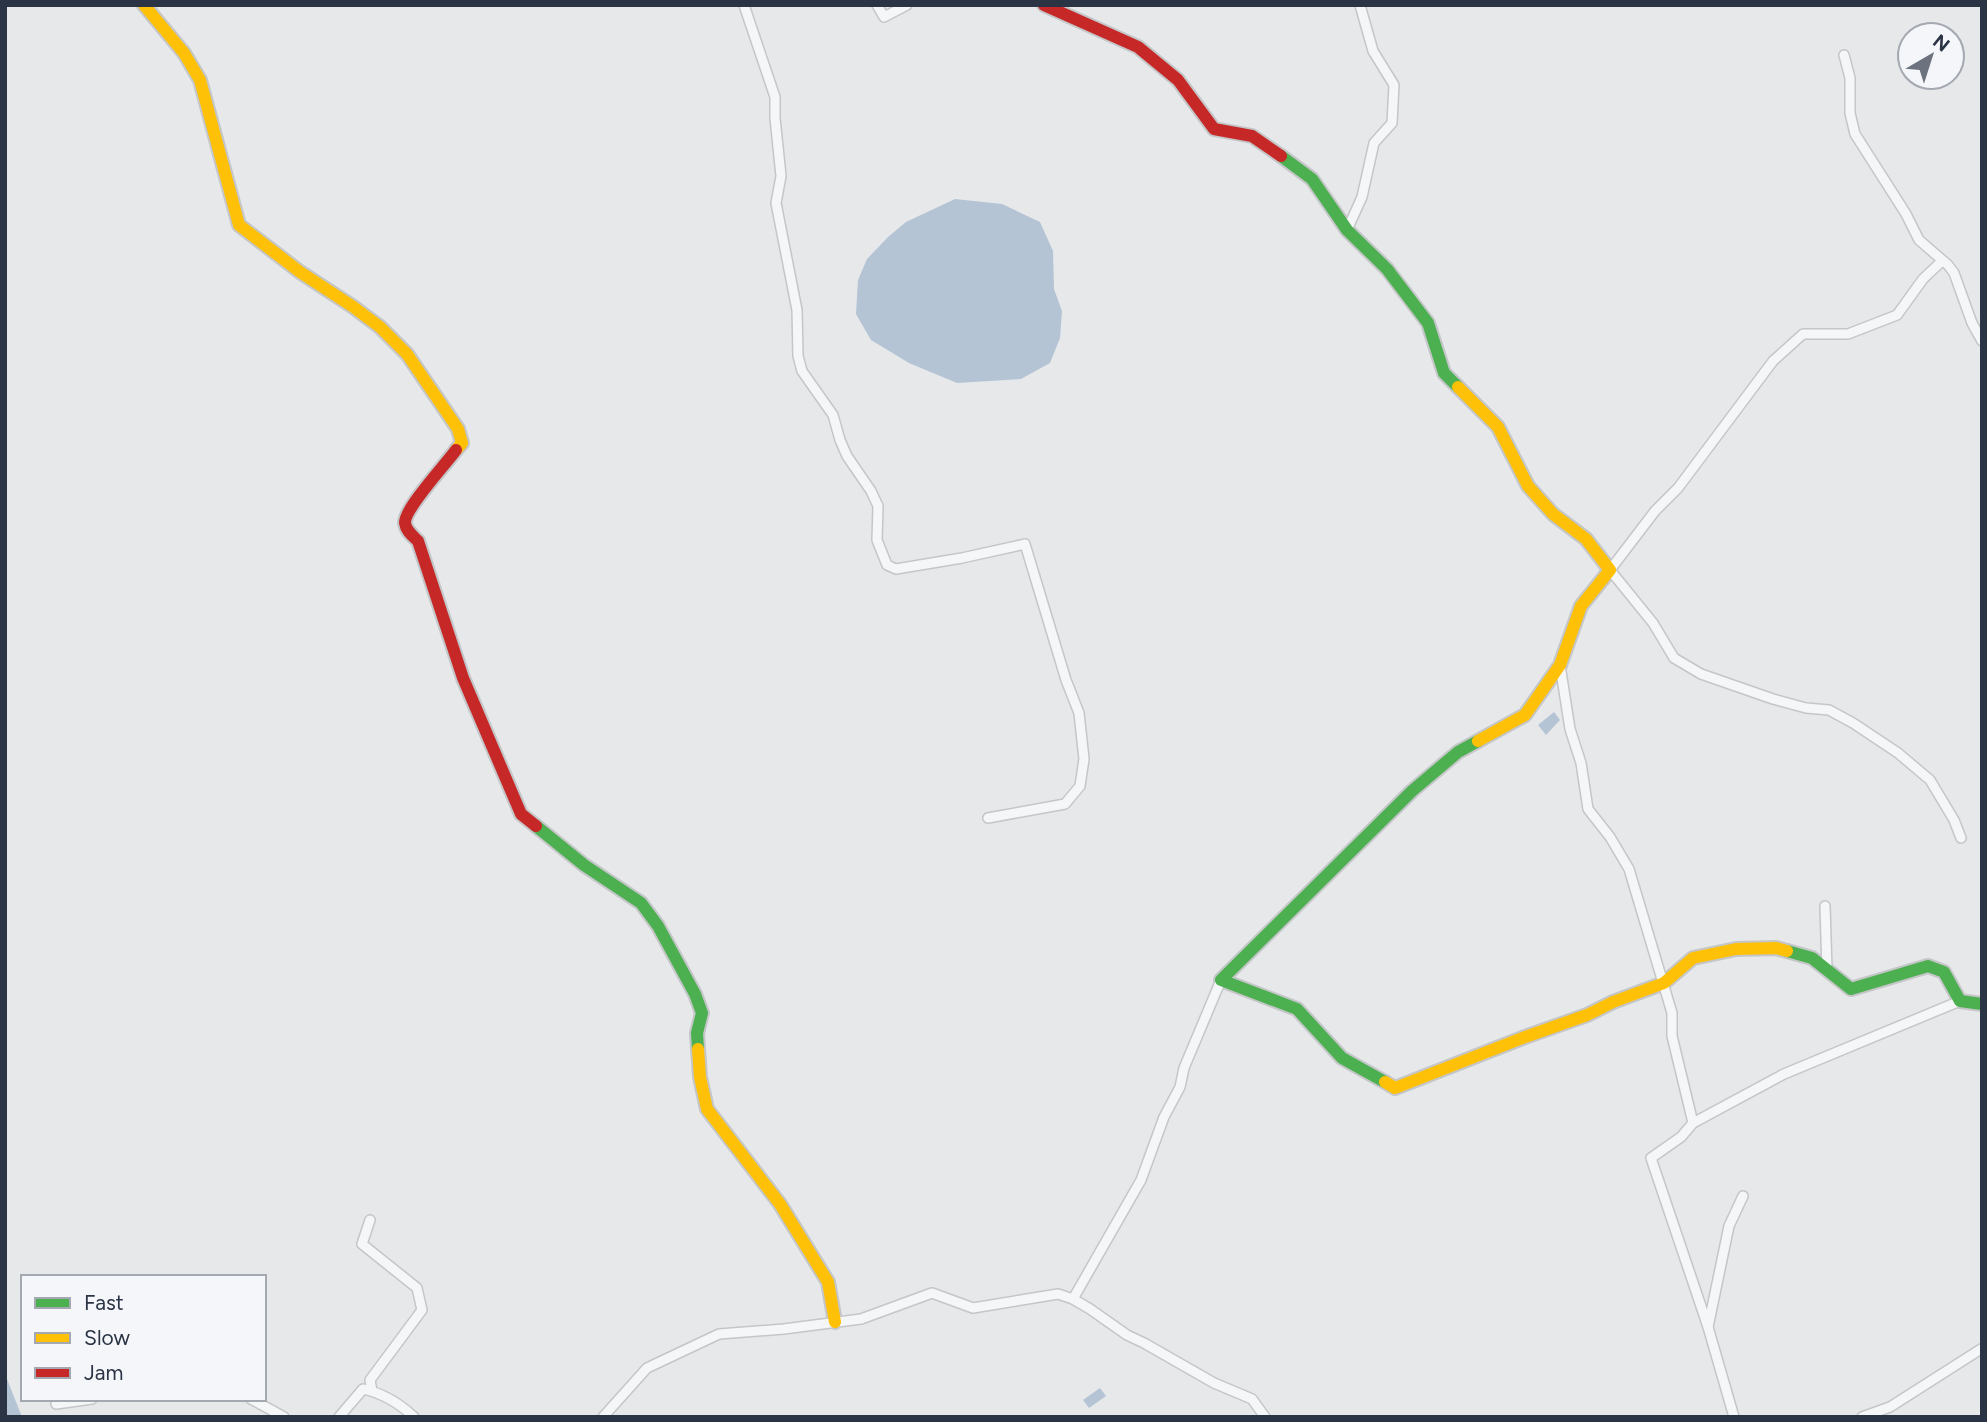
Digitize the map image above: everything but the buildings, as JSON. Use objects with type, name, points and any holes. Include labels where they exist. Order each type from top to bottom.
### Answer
[{"type":"street","points":[[144,5],[184,53],[200,80],[239,225],[300,272],[380,327],[407,354],[458,429],[462,443],[408,511],[404,522],[407,531],[418,541],[463,678],[521,814],[584,865],[641,903],[658,926],[702,1013],[697,1033],[700,1077],[707,1109],[780,1204],[828,1283],[835,1322]]},
{"type":"street","points":[[744,5],[775,97],[781,176],[776,203],[797,310],[797,356],[802,371],[833,415],[847,456],[878,506],[877,540],[887,565],[896,569],[1025,544],[1066,680],[1079,713],[1084,759],[1080,786],[1065,804],[988,818]]},
{"type":"street","points":[[877,5],[884,17],[907,5]]},
{"type":"street","points":[[1044,5],[1138,47],[1178,79],[1213,129],[1252,136],[1312,179],[1347,230],[1387,269],[1428,323],[1444,373],[1497,427],[1528,486],[1553,514],[1586,539],[1653,624],[1674,658],[1700,674],[1773,699],[1806,708],[1829,710],[1853,723],[1898,753],[1930,780],[1954,820],[1961,838]]},
{"type":"street","points":[[1347,230],[1362,197],[1374,143],[1392,123],[1394,85],[1373,51],[1360,5]]},
{"type":"street","points":[[1844,55],[1850,78],[1850,113],[1855,134],[1919,240],[1954,273],[1972,323],[1982,341]]},
{"type":"street","points":[[1073,1299],[1142,1180],[1164,1117],[1180,1087],[1184,1068],[1221,980],[1412,791],[1458,752],[1525,715],[1560,665],[1581,606],[1655,511],[1678,488],[1773,360],[1803,334],[1848,334],[1896,315],[1923,279],[1942,261]]},
{"type":"street","points":[[1560,665],[1570,729],[1581,763],[1588,809],[1610,837],[1629,869],[1672,1013],[1672,1036],[1693,1123]]},
{"type":"street","points":[[1825,906],[1827,970]]},
{"type":"street","points":[[1221,980],[1297,1009],[1342,1058],[1395,1088],[1664,983],[1693,958],[1736,949],[1776,948],[1812,958],[1851,989],[1928,966],[1944,972],[1961,1001]]},
{"type":"street","points":[[1734,1417],[1651,1158],[1681,1137],[1693,1123],[1784,1074],[1961,1001],[1982,1004]]},
{"type":"street","points":[[1707,1327],[1729,1226],[1743,1196]]},
{"type":"street","points":[[370,1220],[362,1244],[417,1288],[422,1310],[370,1380],[372,1391]]},
{"type":"street","points":[[603,1417],[647,1368],[719,1334],[861,1319],[932,1293],[973,1308],[1058,1294],[1073,1299],[1127,1335],[1214,1383],[1252,1399],[1265,1417]]},
{"type":"street","points":[[1863,1417],[1890,1407],[1981,1349]]},
{"type":"street","points":[[339,1417],[363,1390],[372,1391],[403,1407],[414,1417]]},
{"type":"street","points":[[56,1404],[78,1401]]},
{"type":"street","points":[[255,1401],[284,1417]]},
{"type":"water","points":[[955,199],[1002,204],[1040,222],[1053,251],[1054,289],[1062,311],[1060,338],[1050,363],[1021,379],[957,383],[909,363],[871,340],[856,314],[858,280],[867,259],[906,222]]},
{"type":"water","points":[[1554,712],[1560,720],[1546,735],[1538,725]]},
{"type":"water","points":[[5,1374],[22,1417],[5,1417]]},
{"type":"water","points":[[1100,1388],[1106,1396],[1089,1408],[1083,1400]]},
{"type":"traffic: fast","points":[[1281,156],[1312,179],[1347,230],[1387,269],[1428,323],[1444,373],[1458,387]]},
{"type":"traffic: fast","points":[[1385,1082],[1342,1058],[1297,1009],[1221,980],[1412,791],[1458,752],[1478,741]]},
{"type":"traffic: fast","points":[[536,826],[584,865],[641,903],[658,926],[695,994],[702,1013],[697,1033],[698,1049]]},
{"type":"traffic: fast","points":[[1787,951],[1812,958],[1851,989],[1928,966],[1944,972],[1960,1001],[1982,1004]]},
{"type":"traffic: slow","points":[[144,5],[184,53],[200,80],[239,225],[300,272],[380,327],[407,354],[458,429],[462,443],[456,450]]},
{"type":"traffic: slow","points":[[1458,387],[1498,427],[1528,486],[1553,514],[1586,539],[1610,570],[1581,606],[1560,665],[1525,715],[1478,741]]},
{"type":"traffic: slow","points":[[1385,1082],[1395,1088],[1587,1015],[1664,983],[1693,958],[1736,949],[1776,948],[1787,951]]},
{"type":"traffic: slow","points":[[698,1049],[700,1077],[707,1109],[780,1204],[828,1282],[835,1322]]},
{"type":"traffic: jam","points":[[1044,5],[1138,47],[1178,80],[1214,129],[1252,136],[1281,156]]},
{"type":"traffic: jam","points":[[456,450],[418,497],[406,516],[405,523],[408,531],[418,541],[463,678],[521,814],[536,826]]}]
